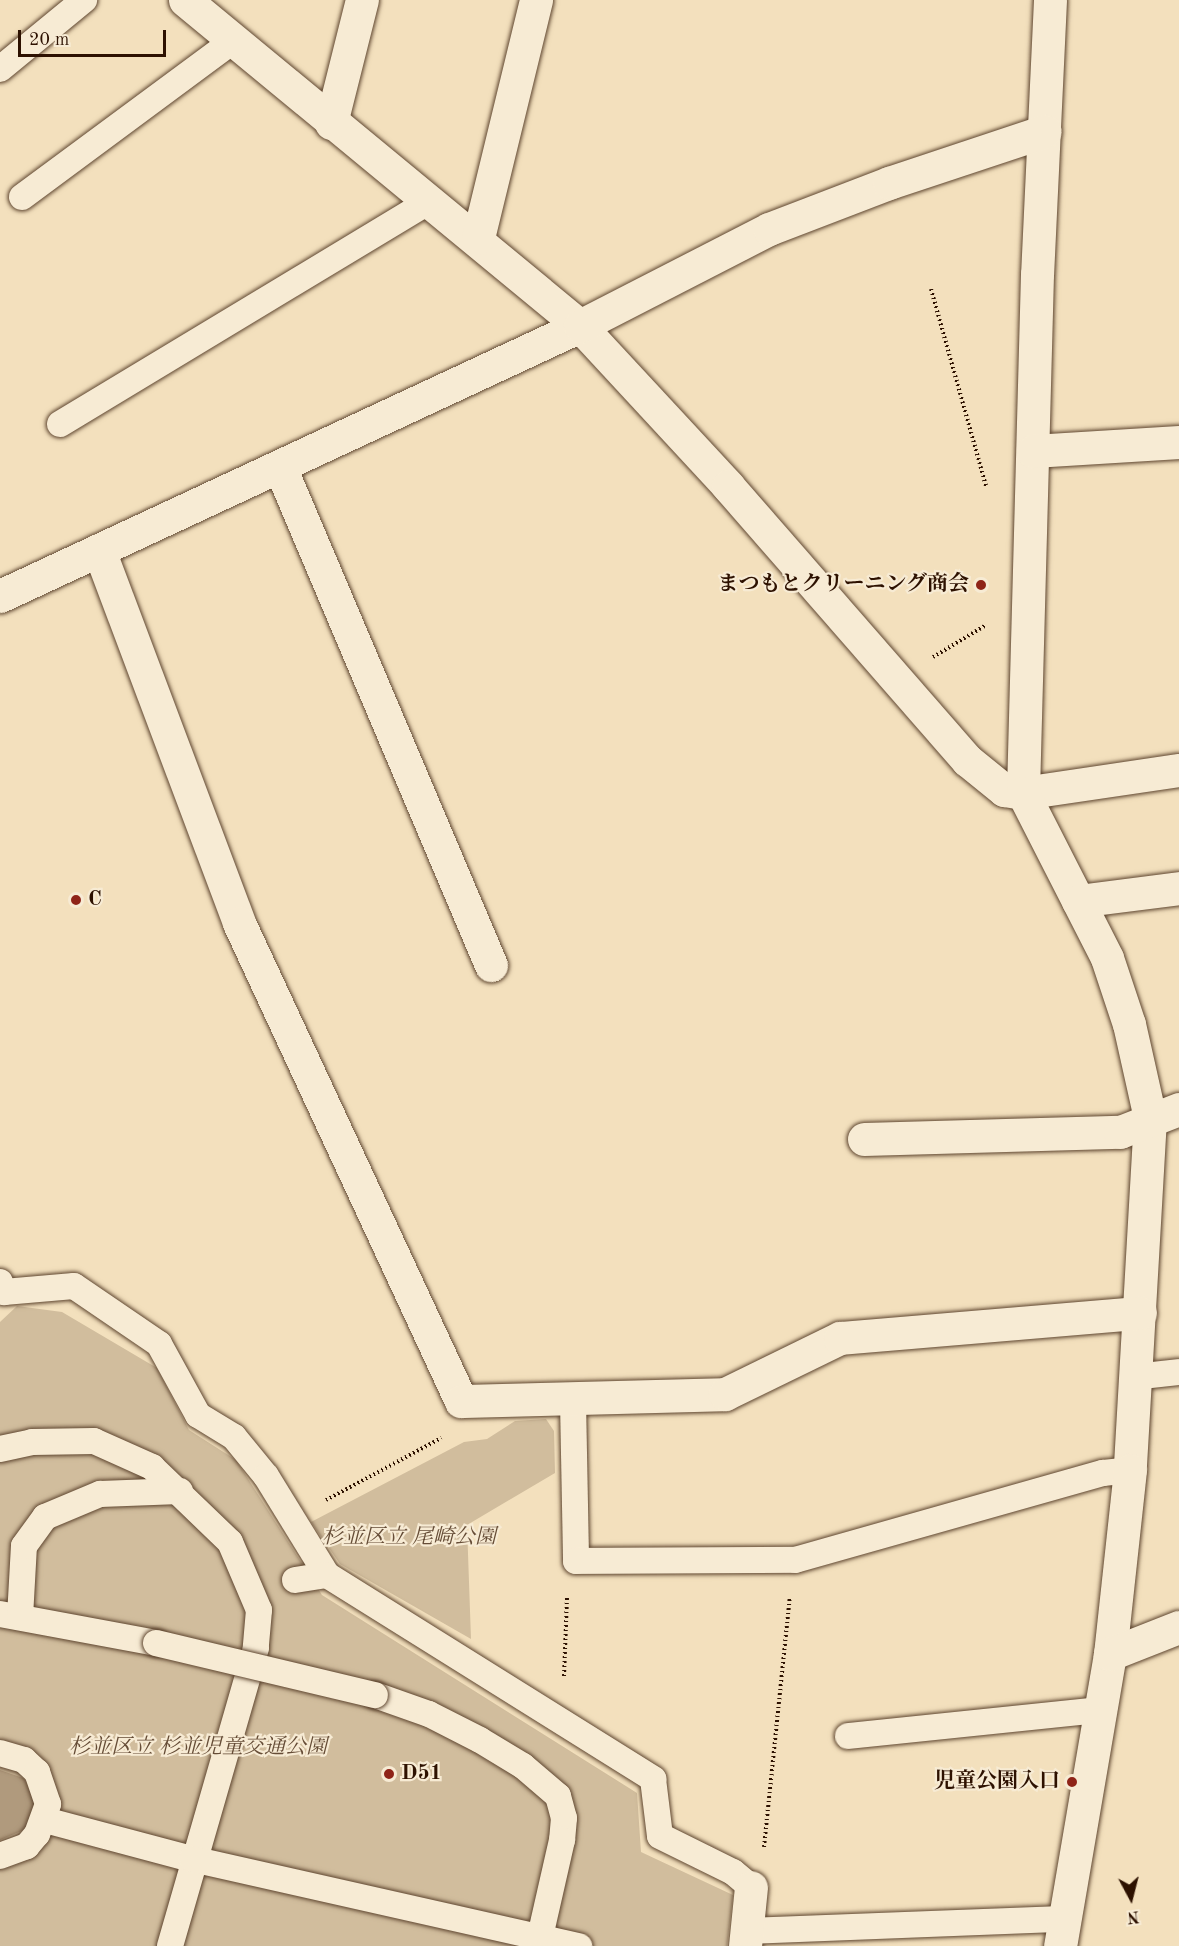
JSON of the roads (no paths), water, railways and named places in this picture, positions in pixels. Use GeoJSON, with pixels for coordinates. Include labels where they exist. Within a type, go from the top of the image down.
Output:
{"type":"FeatureCollection","features":[{"type":"Feature","properties":{"kind":"street"},"geometry":{"type":"LineString","coordinates":[[184,0],[428,202],[477,237],[580,326],[728,486],[967,760],[1004,790],[1023,793],[1179,770]]}},
{"type":"Feature","properties":{"kind":"street"},"geometry":{"type":"LineString","coordinates":[[331,123],[362,0]]}},
{"type":"Feature","properties":{"kind":"street"},"geometry":{"type":"LineString","coordinates":[[477,237],[536,0]]}},
{"type":"Feature","properties":{"kind":"street"},"geometry":{"type":"LineString","coordinates":[[1050,0],[1037,274],[1033,451],[1026,600],[1023,793],[1107,958],[1129,1024],[1164,1113],[1140,1313],[1134,1377],[1130,1470],[1110,1654],[1061,1933]]}},
{"type":"Feature","properties":{"kind":"street"},"geometry":{"type":"LineString","coordinates":[[0,596],[580,326],[769,229],[889,183],[1045,131]]}},
{"type":"Feature","properties":{"kind":"street"},"geometry":{"type":"LineString","coordinates":[[1033,451],[1179,442]]}},
{"type":"Feature","properties":{"kind":"street"},"geometry":{"type":"LineString","coordinates":[[280,467],[491,965]]}},
{"type":"Feature","properties":{"kind":"street"},"geometry":{"type":"LineString","coordinates":[[99,550],[239,922],[461,1401],[573,1401],[725,1394],[840,1338],[1140,1313]]}},
{"type":"Feature","properties":{"kind":"street"},"geometry":{"type":"LineString","coordinates":[[1078,901],[1179,888]]}},
{"type":"Feature","properties":{"kind":"street"},"geometry":{"type":"LineString","coordinates":[[864,1139],[1120,1132],[1164,1113]]}},
{"type":"Feature","properties":{"kind":"street"},"geometry":{"type":"LineString","coordinates":[[1110,1654],[1179,1627]]}},
{"type":"Feature","properties":{"kind":"street"},"geometry":{"type":"LineString","coordinates":[[746,1939],[751,1887]]}},
{"type":"Feature","properties":{"kind":"lane"},"geometry":{"type":"LineString","coordinates":[[0,69],[84,0]]}},
{"type":"Feature","properties":{"kind":"lane"},"geometry":{"type":"LineString","coordinates":[[22,197],[233,41]]}},
{"type":"Feature","properties":{"kind":"lane"},"geometry":{"type":"LineString","coordinates":[[60,424],[428,202]]}},
{"type":"Feature","properties":{"kind":"lane"},"geometry":{"type":"LineString","coordinates":[[0,1282],[4,1292],[74,1286],[159,1344],[198,1414],[234,1437],[294,1520],[327,1575],[653,1779],[660,1836],[733,1872],[751,1887]]}},
{"type":"Feature","properties":{"kind":"lane"},"geometry":{"type":"LineString","coordinates":[[1134,1377],[1179,1372]]}},
{"type":"Feature","properties":{"kind":"lane"},"geometry":{"type":"LineString","coordinates":[[573,1401],[576,1561],[795,1560],[1103,1473],[1130,1470]]}},
{"type":"Feature","properties":{"kind":"lane"},"geometry":{"type":"LineString","coordinates":[[0,1449],[32,1442],[94,1441],[152,1467],[180,1491],[230,1542],[259,1610],[256,1648],[192,1859],[170,1946]]}},
{"type":"Feature","properties":{"kind":"lane"},"geometry":{"type":"LineString","coordinates":[[180,1491],[100,1494],[45,1517],[24,1546],[10,1615],[156,1643],[375,1695],[429,1714],[480,1740],[523,1767],[558,1796],[564,1818],[540,1941]]}},
{"type":"Feature","properties":{"kind":"lane"},"geometry":{"type":"LineString","coordinates":[[295,1580],[327,1575]]}},
{"type":"Feature","properties":{"kind":"lane"},"geometry":{"type":"LineString","coordinates":[[848,1736],[1100,1710]]}},
{"type":"Feature","properties":{"kind":"lane"},"geometry":{"type":"LineString","coordinates":[[0,1753],[24,1760],[37,1772],[48,1804],[45,1820],[27,1846],[0,1856]]}},
{"type":"Feature","properties":{"kind":"lane"},"geometry":{"type":"LineString","coordinates":[[45,1820],[192,1859],[540,1941],[579,1946]]}},
{"type":"Feature","properties":{"kind":"lane"},"geometry":{"type":"LineString","coordinates":[[746,1939],[1061,1933]]}},
{"type":"Feature","properties":{"kind":"place","name":"まつもとクリーニング商会"},"geometry":{"type":"Point","coordinates":[981,585]}},
{"type":"Feature","properties":{"kind":"place","name":"C"},"geometry":{"type":"Point","coordinates":[76,900]}},
{"type":"Feature","properties":{"kind":"place","name":"D51"},"geometry":{"type":"Point","coordinates":[389,1774]}},
{"type":"Feature","properties":{"kind":"place","name":"児童公園入口"},"geometry":{"type":"Point","coordinates":[1072,1782]}},
{"type":"Feature","properties":{"kind":"park label","name":"杉並区立 尾崎公園"},"geometry":{"type":"Point","coordinates":[409,1538]}},
{"type":"Feature","properties":{"kind":"park label","name":"杉並区立 杉並児童交通公園"},"geometry":{"type":"Point","coordinates":[198,1748]}}]}
